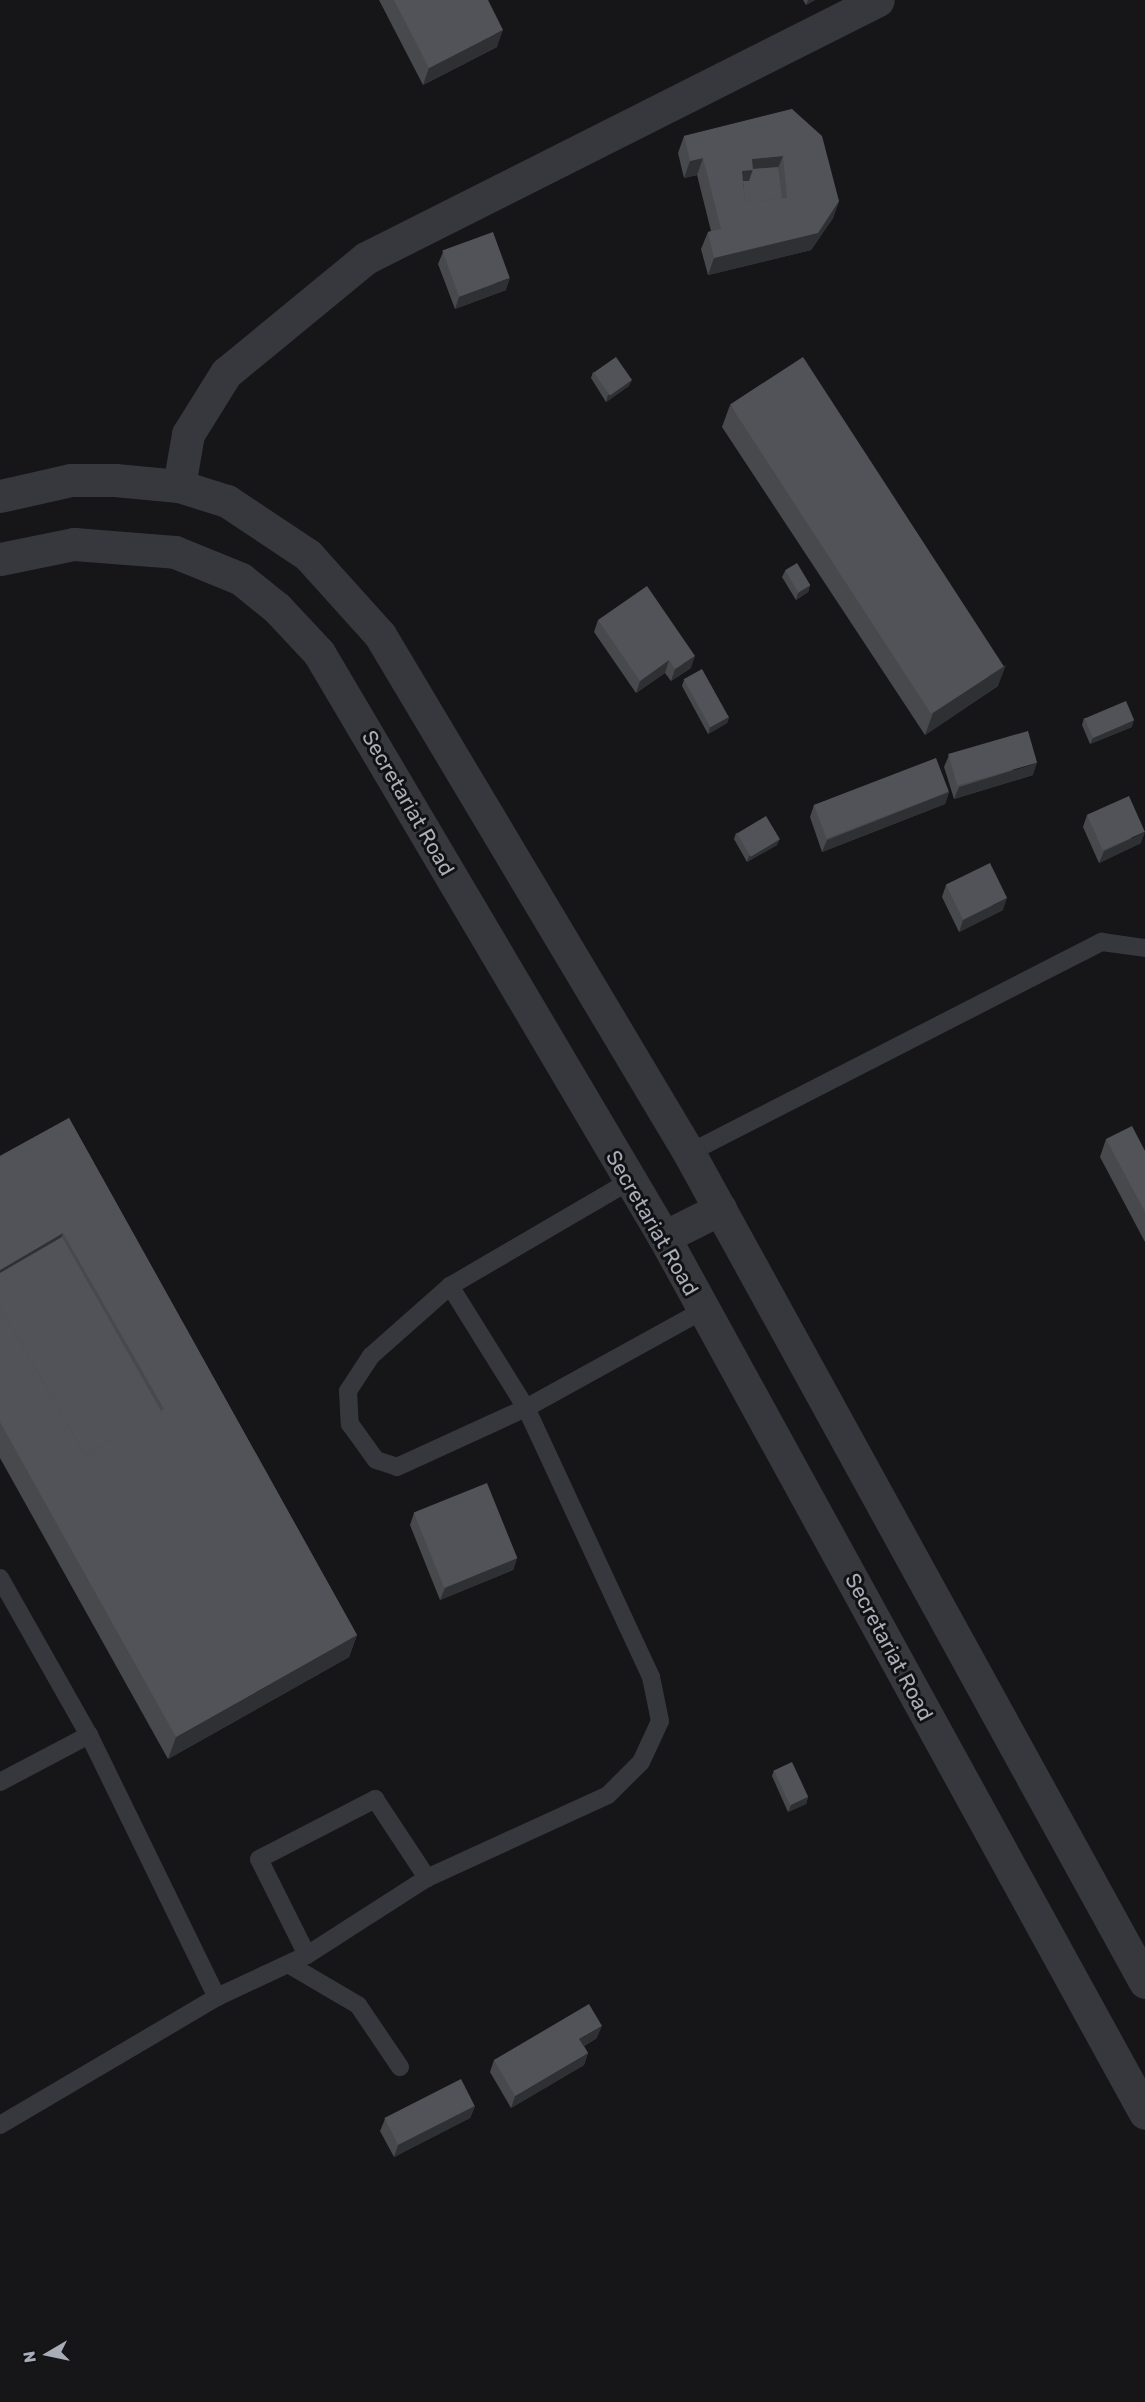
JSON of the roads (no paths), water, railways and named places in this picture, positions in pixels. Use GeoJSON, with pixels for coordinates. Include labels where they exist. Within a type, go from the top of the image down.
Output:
{"type":"FeatureCollection","features":[{"type":"Feature","properties":{"kind":"street"},"geometry":{"type":"LineString","coordinates":[[179,486],[188,434],[226,373],[366,258],[878,0]]}},
{"type":"Feature","properties":{"kind":"street"},"geometry":{"type":"LineString","coordinates":[[0,496],[71,480],[179,486],[227,501],[269,526],[349,594],[380,635],[690,1153],[1145,1982]]}},
{"type":"Feature","properties":{"kind":"street","name":"Secretariat Road"},"geometry":{"type":"LineString","coordinates":[[0,559],[74,544],[175,552],[241,579],[277,608],[319,653],[366,728],[628,1182],[664,1238],[702,1311],[1145,2113]]}},
{"type":"Feature","properties":{"kind":"street"},"geometry":{"type":"LineString","coordinates":[[664,1238],[720,1209]]}},
{"type":"Feature","properties":{"kind":"lane"},"geometry":{"type":"LineString","coordinates":[[690,1153],[1102,942],[1145,948]]}},
{"type":"Feature","properties":{"kind":"lane"},"geometry":{"type":"LineString","coordinates":[[628,1182],[450,1286],[371,1356],[348,1391],[350,1424],[376,1460],[397,1467],[526,1408],[702,1311]]}},
{"type":"Feature","properties":{"kind":"lane"},"geometry":{"type":"LineString","coordinates":[[0,2124],[217,1997],[307,1955],[427,1878],[608,1795],[640,1762],[660,1721],[651,1677],[526,1408],[450,1286]]}},
{"type":"Feature","properties":{"kind":"lane"},"geometry":{"type":"LineString","coordinates":[[0,1578],[89,1736],[217,1997]]}},
{"type":"Feature","properties":{"kind":"lane"},"geometry":{"type":"LineString","coordinates":[[0,1782],[89,1736]]}},
{"type":"Feature","properties":{"kind":"lane"},"geometry":{"type":"LineString","coordinates":[[307,1955],[259,1858],[375,1798],[427,1878]]}},
{"type":"Feature","properties":{"kind":"lane"},"geometry":{"type":"LineString","coordinates":[[288,1964],[358,2005],[400,2067]]}}]}
